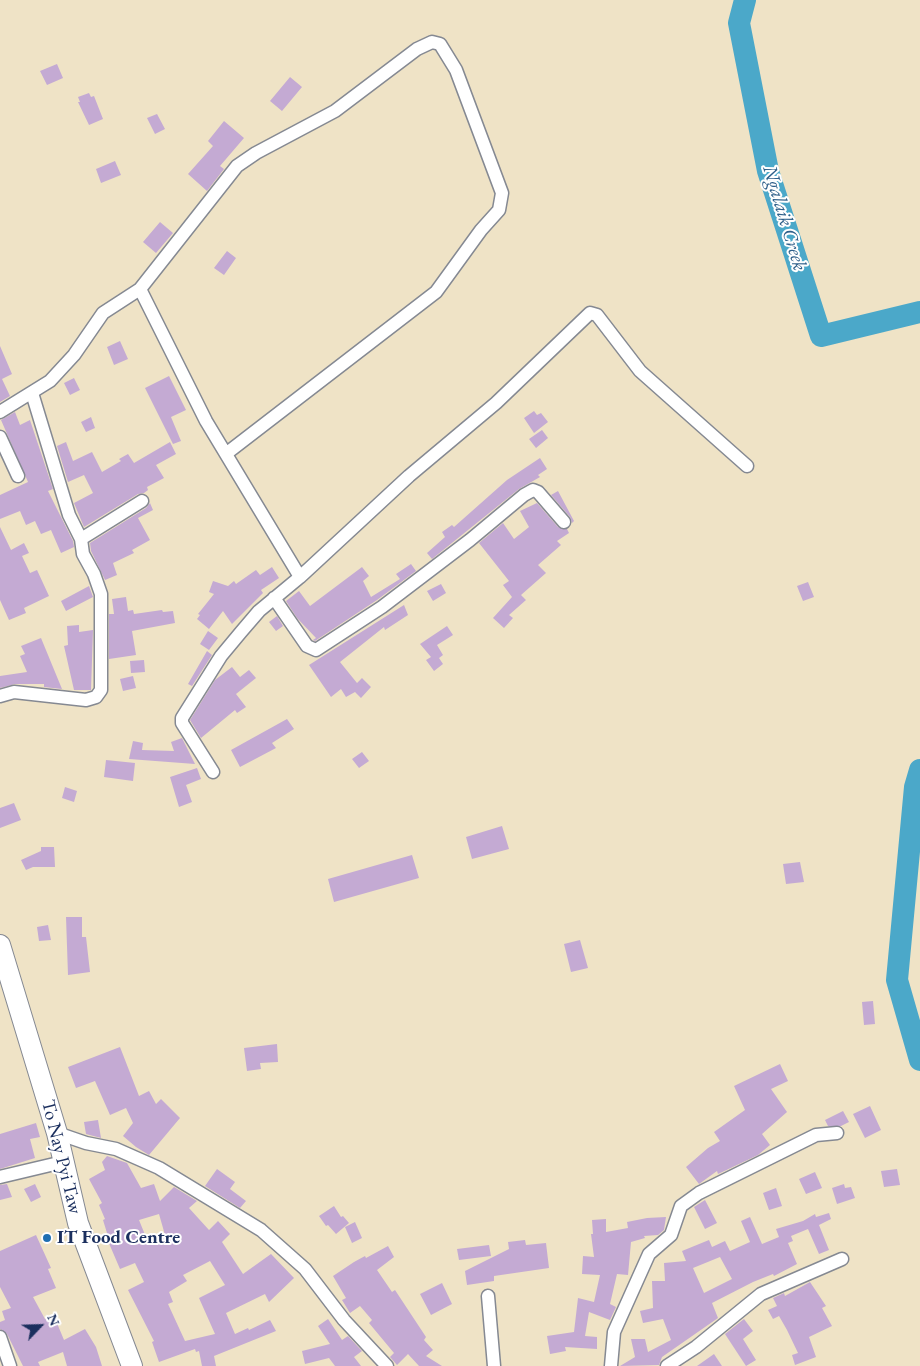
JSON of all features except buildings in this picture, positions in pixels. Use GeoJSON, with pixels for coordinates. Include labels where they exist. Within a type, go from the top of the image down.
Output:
{"type":"FeatureCollection","features":[{"type":"Feature","properties":{"kind":"main road","name":"To Nay Pyi Taw"},"geometry":{"type":"LineString","coordinates":[[0,945],[57,1133],[78,1223],[132,1366]]}},
{"type":"Feature","properties":{"kind":"street"},"geometry":{"type":"LineString","coordinates":[[0,412],[50,381],[74,355],[103,312],[140,289],[237,166],[256,153],[335,111],[417,49],[432,42],[440,44],[456,70],[502,193],[502,204],[499,210],[481,230],[436,292],[227,453]]}},
{"type":"Feature","properties":{"kind":"street"},"geometry":{"type":"LineString","coordinates":[[140,289],[206,421],[300,577]]}},
{"type":"Feature","properties":{"kind":"street"},"geometry":{"type":"LineString","coordinates":[[213,772],[182,723],[182,718],[221,656],[258,612],[300,577],[409,476],[496,402],[590,313],[597,315],[640,371],[747,466]]}},
{"type":"Feature","properties":{"kind":"street"},"geometry":{"type":"LineString","coordinates":[[0,696],[14,692],[86,700],[96,697],[101,690],[101,594],[94,574],[83,554],[80,539],[69,515],[32,393]]}},
{"type":"Feature","properties":{"kind":"street"},"geometry":{"type":"LineString","coordinates":[[0,437],[18,476]]}},
{"type":"Feature","properties":{"kind":"street"},"geometry":{"type":"LineString","coordinates":[[274,598],[308,646],[316,650],[382,608],[524,495],[533,490],[538,492],[564,522]]}},
{"type":"Feature","properties":{"kind":"street"},"geometry":{"type":"LineString","coordinates":[[80,539],[142,501]]}},
{"type":"Feature","properties":{"kind":"street"},"geometry":{"type":"LineString","coordinates":[[57,1133],[86,1144],[116,1149],[158,1168],[261,1230],[305,1269],[344,1320],[387,1366]]}},
{"type":"Feature","properties":{"kind":"street"},"geometry":{"type":"LineString","coordinates":[[611,1366],[614,1332],[649,1254],[671,1235],[681,1206],[699,1193],[816,1135],[836,1133]]}},
{"type":"Feature","properties":{"kind":"street"},"geometry":{"type":"LineString","coordinates":[[0,1177],[63,1162]]}},
{"type":"Feature","properties":{"kind":"street"},"geometry":{"type":"LineString","coordinates":[[667,1366],[696,1347],[761,1294],[842,1259]]}},
{"type":"Feature","properties":{"kind":"street"},"geometry":{"type":"LineString","coordinates":[[488,1296],[494,1366]]}},
{"type":"Feature","properties":{"kind":"street"},"geometry":{"type":"LineString","coordinates":[[0,1337],[10,1366]]}},
{"type":"Feature","properties":{"kind":"waterway","name":"Ngalaik Creek"},"geometry":{"type":"LineString","coordinates":[[745,0],[739,23],[768,171],[821,336],[920,312]]}},
{"type":"Feature","properties":{"kind":"waterway","name":"Ngalaik Creek"},"geometry":{"type":"LineString","coordinates":[[920,770],[915,787],[897,980],[920,1060]]}},
{"type":"Feature","properties":{"kind":"place","name":"IT Food Centre"},"geometry":{"type":"Point","coordinates":[47,1238]}}]}
